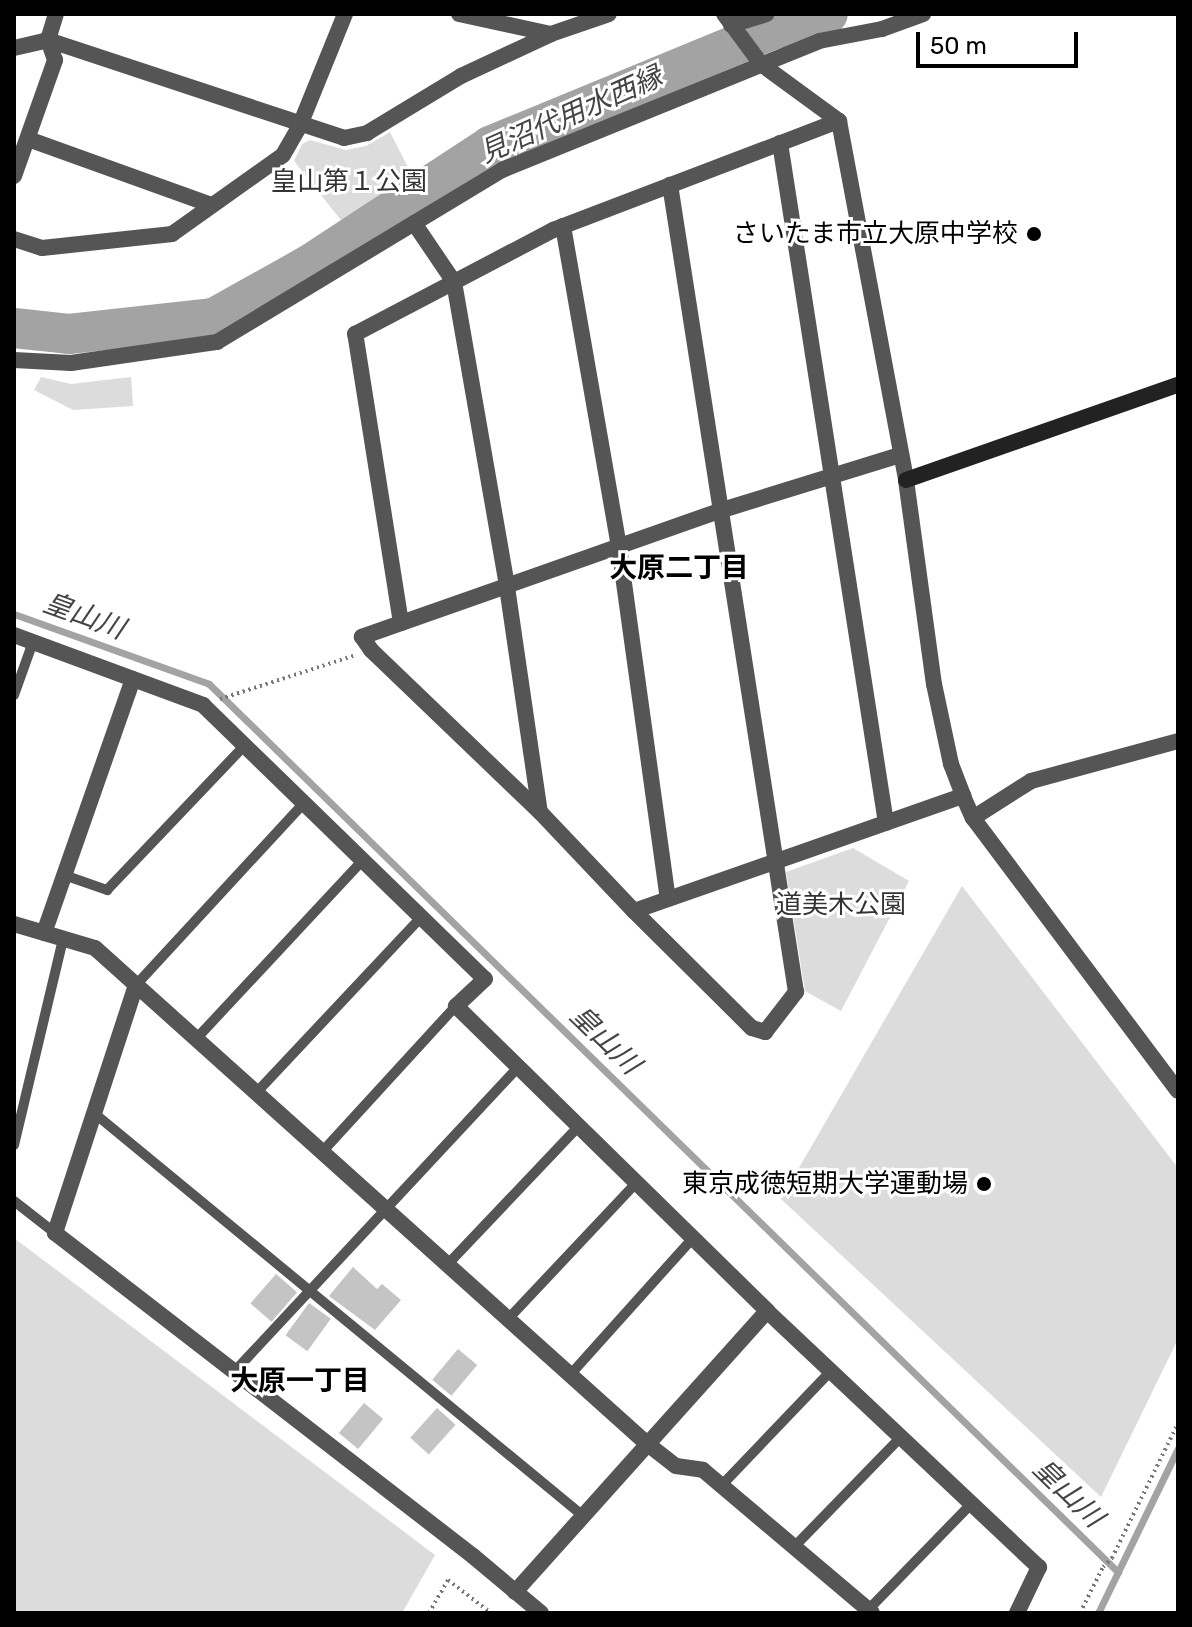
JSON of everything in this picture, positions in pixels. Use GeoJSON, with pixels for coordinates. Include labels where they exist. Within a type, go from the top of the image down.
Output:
{"type":"FeatureCollection","features":[{"type":"Feature","properties":{"kind":"street"},"geometry":{"type":"LineString","coordinates":[[14,176],[55,60],[48,40],[56,14]]}},
{"type":"Feature","properties":{"kind":"street"},"geometry":{"type":"LineString","coordinates":[[14,239],[42,248],[172,234],[283,155],[300,125],[345,14]]}},
{"type":"Feature","properties":{"kind":"street"},"geometry":{"type":"LineString","coordinates":[[459,14],[551,34]]}},
{"type":"Feature","properties":{"kind":"street"},"geometry":{"type":"LineString","coordinates":[[14,48],[48,40],[344,138],[367,133],[461,76],[551,34],[609,14]]}},
{"type":"Feature","properties":{"kind":"street"},"geometry":{"type":"LineString","coordinates":[[766,14],[727,19],[761,64],[839,121],[906,480],[934,684],[951,764],[963,796],[973,818],[1178,1091]]}},
{"type":"Feature","properties":{"kind":"street"},"geometry":{"type":"LineString","coordinates":[[14,360],[71,363],[217,342],[502,170],[819,41],[882,29],[923,14]]}},
{"type":"Feature","properties":{"kind":"street"},"geometry":{"type":"LineString","coordinates":[[401,623],[355,334],[563,226],[839,121]]}},
{"type":"Feature","properties":{"kind":"street"},"geometry":{"type":"LineString","coordinates":[[28,139],[211,205]]}},
{"type":"Feature","properties":{"kind":"street"},"geometry":{"type":"LineString","coordinates":[[780,143],[886,823]]}},
{"type":"Feature","properties":{"kind":"street"},"geometry":{"type":"LineString","coordinates":[[670,185],[722,510],[796,992],[765,1032],[752,1028],[540,812],[371,650],[362,637],[722,510],[900,455]]}},
{"type":"Feature","properties":{"kind":"street"},"geometry":{"type":"LineString","coordinates":[[414,223],[454,282],[507,587],[540,812]]}},
{"type":"Feature","properties":{"kind":"street"},"geometry":{"type":"LineString","coordinates":[[563,226],[619,547],[668,899]]}},
{"type":"Feature","properties":{"kind":"street"},"geometry":{"type":"LineString","coordinates":[[906,480],[1178,385]]}},
{"type":"Feature","properties":{"kind":"street"},"geometry":{"type":"LineString","coordinates":[[14,635],[203,705],[363,860],[485,979],[456,1006],[767,1311],[1039,1567],[1017,1613]]}},
{"type":"Feature","properties":{"kind":"street"},"geometry":{"type":"LineString","coordinates":[[44,933],[133,679]]}},
{"type":"Feature","properties":{"kind":"street"},"geometry":{"type":"LineString","coordinates":[[973,818],[1031,781],[1178,741]]}},
{"type":"Feature","properties":{"kind":"street"},"geometry":{"type":"LineString","coordinates":[[634,911],[963,796]]}},
{"type":"Feature","properties":{"kind":"street"},"geometry":{"type":"LineString","coordinates":[[14,924],[95,948],[645,1442],[676,1466],[703,1470],[870,1612]]}},
{"type":"Feature","properties":{"kind":"street"},"geometry":{"type":"LineString","coordinates":[[136,985],[55,1233],[541,1613]]}},
{"type":"Feature","properties":{"kind":"street"},"geometry":{"type":"LineString","coordinates":[[515,1592],[645,1442],[767,1311]]}},
{"type":"Feature","properties":{"kind":"lane"},"geometry":{"type":"LineString","coordinates":[[14,695],[33,642]]}},
{"type":"Feature","properties":{"kind":"lane"},"geometry":{"type":"LineString","coordinates":[[64,875],[107,890],[245,745]]}},
{"type":"Feature","properties":{"kind":"lane"},"geometry":{"type":"LineString","coordinates":[[136,985],[304,803]]}},
{"type":"Feature","properties":{"kind":"lane"},"geometry":{"type":"LineString","coordinates":[[196,1039],[363,860]]}},
{"type":"Feature","properties":{"kind":"lane"},"geometry":{"type":"LineString","coordinates":[[256,1093],[421,917]]}},
{"type":"Feature","properties":{"kind":"lane"},"geometry":{"type":"LineString","coordinates":[[14,1145],[63,939]]}},
{"type":"Feature","properties":{"kind":"lane"},"geometry":{"type":"LineString","coordinates":[[322,1152],[456,1006]]}},
{"type":"Feature","properties":{"kind":"lane"},"geometry":{"type":"LineString","coordinates":[[233,1373],[518,1067]]}},
{"type":"Feature","properties":{"kind":"lane"},"geometry":{"type":"LineString","coordinates":[[94,1113],[582,1515]]}},
{"type":"Feature","properties":{"kind":"lane"},"geometry":{"type":"LineString","coordinates":[[447,1265],[579,1126]]}},
{"type":"Feature","properties":{"kind":"lane"},"geometry":{"type":"LineString","coordinates":[[508,1319],[636,1183]]}},
{"type":"Feature","properties":{"kind":"lane"},"geometry":{"type":"LineString","coordinates":[[14,1201],[55,1233]]}},
{"type":"Feature","properties":{"kind":"lane"},"geometry":{"type":"LineString","coordinates":[[570,1375],[693,1238]]}},
{"type":"Feature","properties":{"kind":"lane"},"geometry":{"type":"LineString","coordinates":[[721,1486],[831,1371]]}},
{"type":"Feature","properties":{"kind":"lane"},"geometry":{"type":"LineString","coordinates":[[794,1547],[901,1437]]}},
{"type":"Feature","properties":{"kind":"lane"},"geometry":{"type":"LineString","coordinates":[[870,1612],[971,1504]]}},
{"type":"Feature","properties":{"kind":"path"},"geometry":{"type":"LineString","coordinates":[[234,694],[371,650]]}},
{"type":"Feature","properties":{"kind":"path"},"geometry":{"type":"LineString","coordinates":[[1080,1613],[1103,1567],[1112,1558],[1178,1423]]}},
{"type":"Feature","properties":{"kind":"path"},"geometry":{"type":"LineString","coordinates":[[429,1613],[448,1580],[491,1613]]}},
{"type":"Feature","properties":{"kind":"green space","name":"皇山第１公園"},"geometry":{"type":"Polygon","coordinates":[[[390,132],[412,175],[344,224],[294,161],[302,144],[310,140],[346,150],[366,146],[390,132]]]}},
{"type":"Feature","properties":{"kind":"green space"},"geometry":{"type":"Polygon","coordinates":[[[41,377],[71,384],[131,377],[133,406],[73,410],[34,390],[41,377]]]}},
{"type":"Feature","properties":{"kind":"green space","name":"道美木公園"},"geometry":{"type":"Polygon","coordinates":[[[853,848],[909,881],[841,1011],[805,991],[786,872],[853,848]]]}},
{"type":"Feature","properties":{"kind":"green space","name":"東京成徳短期大学運動場"},"geometry":{"type":"Polygon","coordinates":[[[962,886],[1178,1168],[1178,1339],[1101,1497],[781,1199],[962,886]]]}},
{"type":"Feature","properties":{"kind":"green space"},"geometry":{"type":"Polygon","coordinates":[[[14,1238],[435,1555],[402,1613],[14,1613],[14,1238]]]}},
{"type":"Feature","properties":{"kind":"building"},"geometry":{"type":"Polygon","coordinates":[[[353,1267],[377,1289],[382,1284],[401,1300],[375,1330],[329,1296],[353,1267]]]}},
{"type":"Feature","properties":{"kind":"building"},"geometry":{"type":"Polygon","coordinates":[[[276,1274],[297,1292],[272,1322],[250,1303],[276,1274]]]}},
{"type":"Feature","properties":{"kind":"building"},"geometry":{"type":"Polygon","coordinates":[[[309,1303],[331,1319],[307,1351],[285,1335],[309,1303]]]}},
{"type":"Feature","properties":{"kind":"building"},"geometry":{"type":"Polygon","coordinates":[[[458,1349],[477,1365],[451,1396],[432,1380],[458,1349]]]}},
{"type":"Feature","properties":{"kind":"building"},"geometry":{"type":"Polygon","coordinates":[[[364,1403],[383,1419],[358,1449],[339,1433],[364,1403]]]}},
{"type":"Feature","properties":{"kind":"building"},"geometry":{"type":"Polygon","coordinates":[[[437,1408],[456,1425],[429,1454],[410,1438],[437,1408]]]}},
{"type":"Feature","properties":{"kind":"waterway","name":"見沼代用水西縁"},"geometry":{"type":"LineString","coordinates":[[14,328],[69,334],[214,318],[309,265],[490,146],[772,30],[828,14]]}},
{"type":"Feature","properties":{"kind":"waterway","name":"皇山川"},"geometry":{"type":"LineString","coordinates":[[14,614],[209,684],[1118,1572]]}},
{"type":"Feature","properties":{"kind":"waterway"},"geometry":{"type":"LineString","coordinates":[[1098,1613],[1178,1448]]}},
{"type":"Feature","properties":{"kind":"place","name":"さいたま市立大原中学校"},"geometry":{"type":"Point","coordinates":[1034,234]}},
{"type":"Feature","properties":{"kind":"place","name":"東京成徳短期大学運動場"},"geometry":{"type":"Point","coordinates":[984,1184]}},
{"type":"Feature","properties":{"kind":"district","name":"大原二丁目"},"geometry":{"type":"Point","coordinates":[679,568]}},
{"type":"Feature","properties":{"kind":"district","name":"大原一丁目"},"geometry":{"type":"Point","coordinates":[300,1381]}}]}
